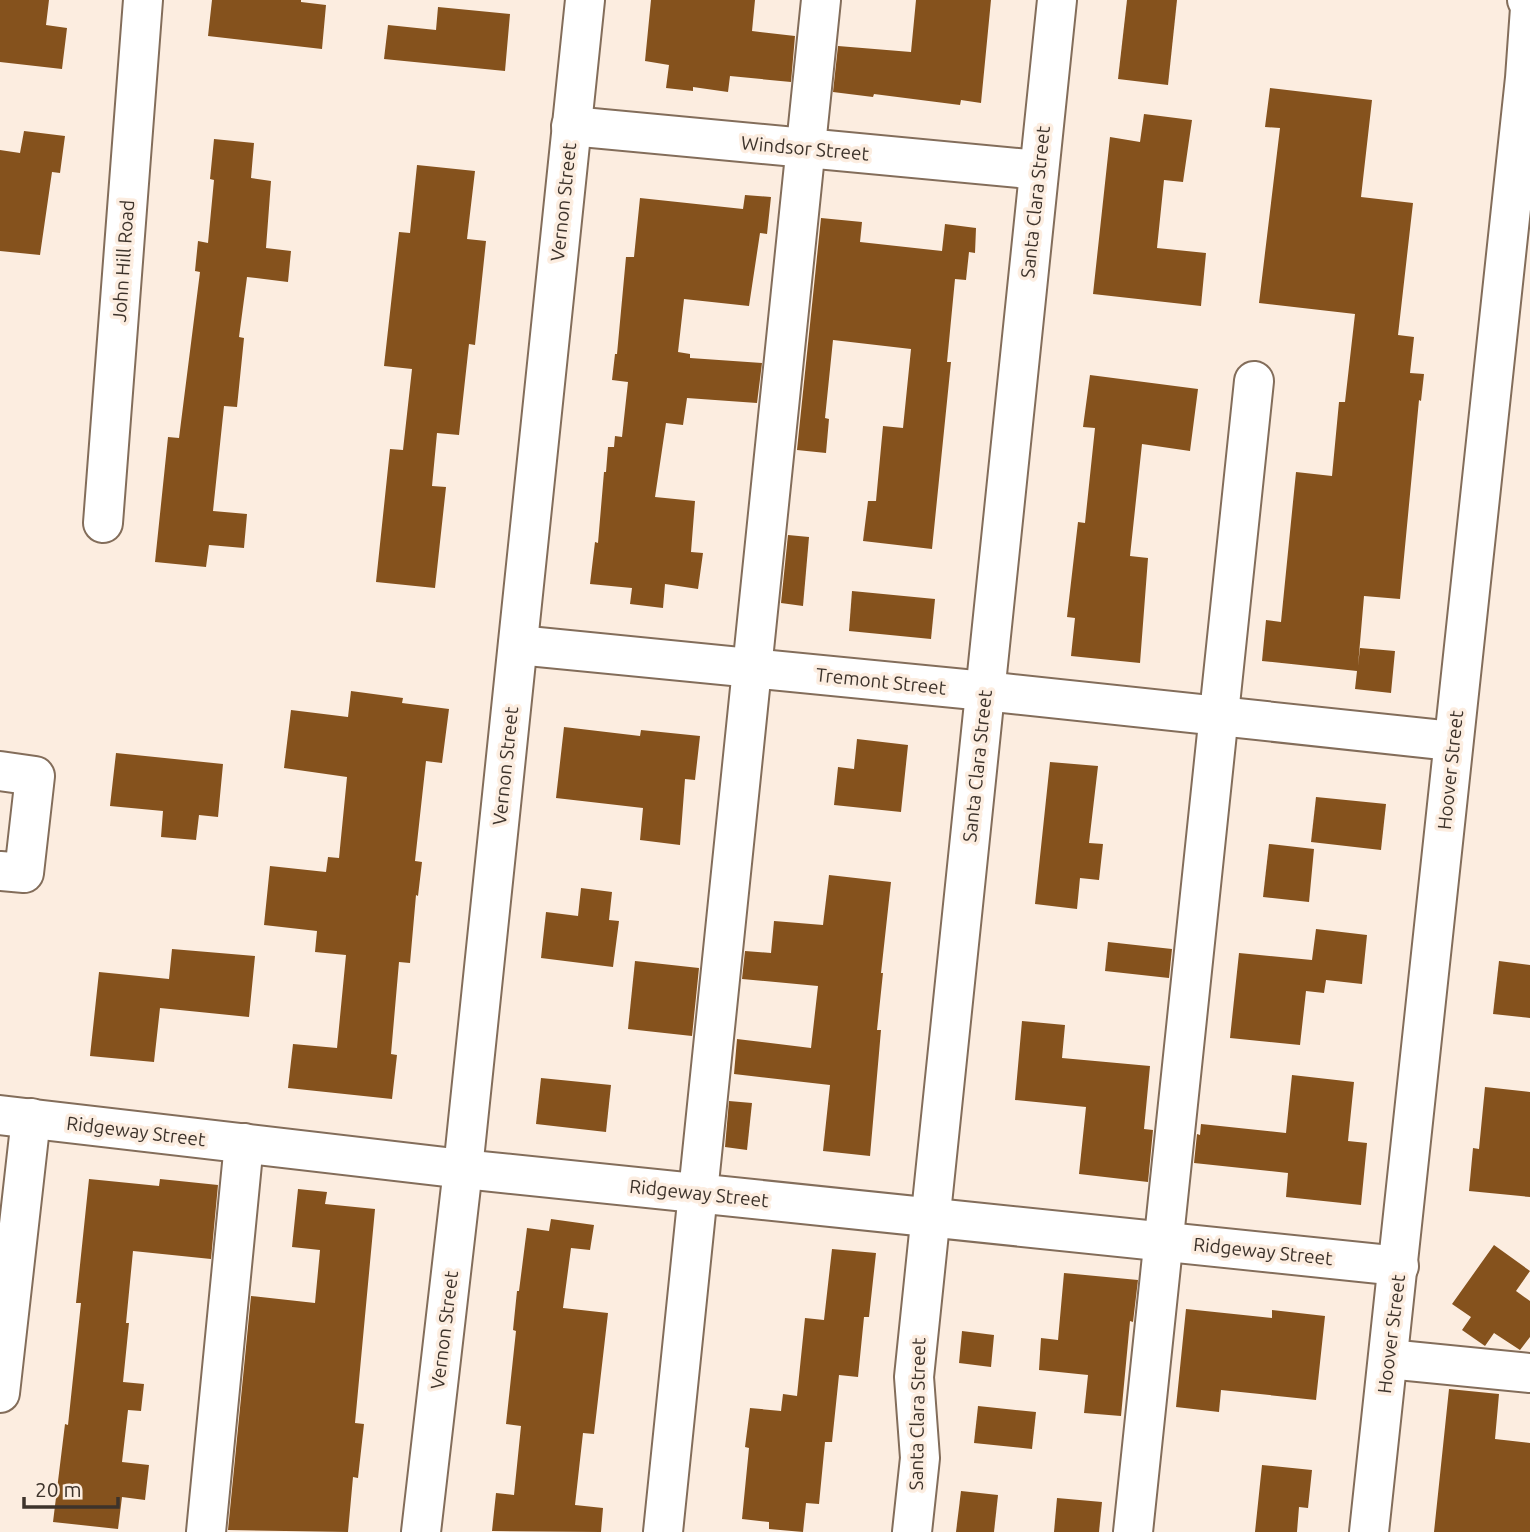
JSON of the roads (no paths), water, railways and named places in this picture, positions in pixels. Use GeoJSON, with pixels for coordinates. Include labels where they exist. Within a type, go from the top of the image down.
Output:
{"type":"FeatureCollection","features":[{"type":"Feature","properties":{"kind":"street","name":"John Hill Road"},"geometry":{"type":"LineString","coordinates":[[103,523],[143,0]]}},
{"type":"Feature","properties":{"kind":"street","name":"Vernon Street"},"geometry":{"type":"LineString","coordinates":[[421,1532],[463,1168],[585,0]]}},
{"type":"Feature","properties":{"kind":"street"},"geometry":{"type":"LineString","coordinates":[[663,1532],[821,0]]}},
{"type":"Feature","properties":{"kind":"street","name":"Santa Clara Street"},"geometry":{"type":"LineString","coordinates":[[912,1532],[920,1458],[914,1377],[1057,0]]}},
{"type":"Feature","properties":{"kind":"street"},"geometry":{"type":"LineString","coordinates":[[1527,0],[1530,6]]}},
{"type":"Feature","properties":{"kind":"street","name":"Hoover Street"},"geometry":{"type":"LineString","coordinates":[[1369,1532],[1525,78],[1530,6]]}},
{"type":"Feature","properties":{"kind":"street","name":"Windsor Street"},"geometry":{"type":"LineString","coordinates":[[571,126],[1039,170]]}},
{"type":"Feature","properties":{"kind":"street"},"geometry":{"type":"LineString","coordinates":[[1133,1532],[1254,381]]}},
{"type":"Feature","properties":{"kind":"street","name":"Tremont Street"},"geometry":{"type":"LineString","coordinates":[[517,645],[1452,741]]}},
{"type":"Feature","properties":{"kind":"street"},"geometry":{"type":"LineString","coordinates":[[0,771],[35,776],[24,873],[0,871]]}},
{"type":"Feature","properties":{"kind":"street"},"geometry":{"type":"LineString","coordinates":[[0,1393],[15,1116]]}},
{"type":"Feature","properties":{"kind":"street","name":"Ridgeway Street"},"geometry":{"type":"LineString","coordinates":[[15,1116],[463,1168],[1399,1266]]}},
{"type":"Feature","properties":{"kind":"street"},"geometry":{"type":"LineString","coordinates":[[206,1532],[244,1143]]}},
{"type":"Feature","properties":{"kind":"street"},"geometry":{"type":"LineString","coordinates":[[1388,1359],[1530,1373]]}}]}
